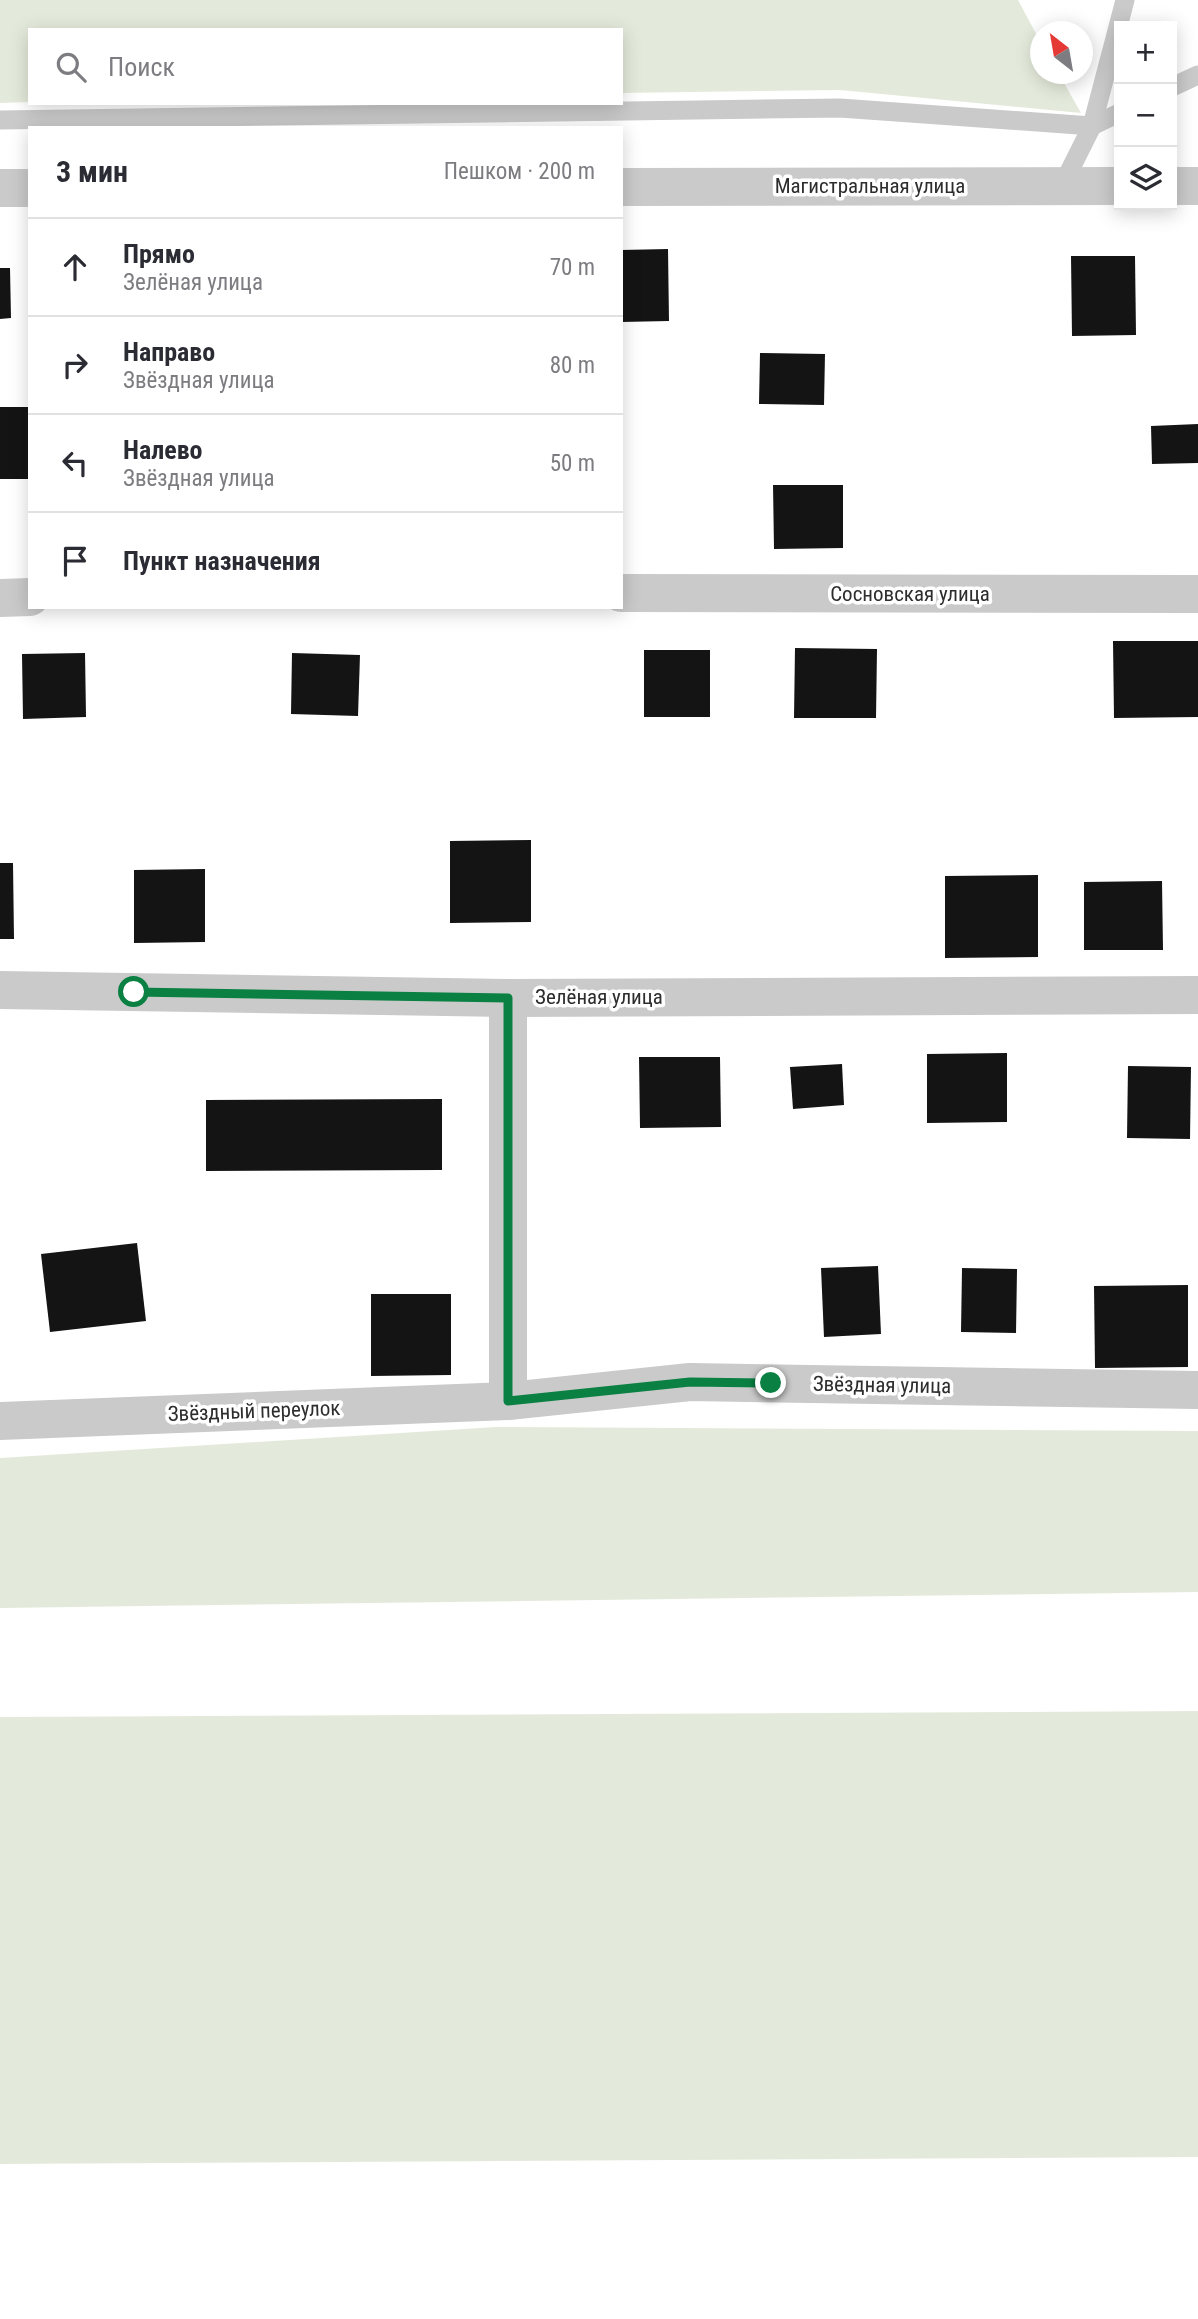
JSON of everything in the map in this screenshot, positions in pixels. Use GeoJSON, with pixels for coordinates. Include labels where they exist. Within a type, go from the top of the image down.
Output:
{"type":"FeatureCollection","features":[{"type":"Feature","properties":{"kind":"street","name":"Магистральная улица"},"geometry":{"type":"LineString","coordinates":[[623,187],[1114,186]]}},
{"type":"Feature","properties":{"kind":"street"},"geometry":{"type":"LineString","coordinates":[[1177,186],[1198,186]]}},
{"type":"Feature","properties":{"kind":"street"},"geometry":{"type":"LineString","coordinates":[[0,188],[28,188]]}},
{"type":"Feature","properties":{"kind":"street","name":"Сосновская улица"},"geometry":{"type":"LineString","coordinates":[[623,593],[1198,594]]}},
{"type":"Feature","properties":{"kind":"street"},"geometry":{"type":"LineString","coordinates":[[0,598],[28,597]]}},
{"type":"Feature","properties":{"kind":"street","name":"Зелёная улица"},"geometry":{"type":"LineString","coordinates":[[0,990],[508,998],[1198,996]]}},
{"type":"Feature","properties":{"kind":"street"},"geometry":{"type":"LineString","coordinates":[[508,998],[508,1401]]}},
{"type":"Feature","properties":{"kind":"street","name":"Звёздная улица"},"geometry":{"type":"LineString","coordinates":[[508,1401],[690,1382],[1198,1390]]}},
{"type":"Feature","properties":{"kind":"street","name":"Звёздный переулок"},"geometry":{"type":"LineString","coordinates":[[0,1421],[508,1401]]}},
{"type":"Feature","properties":{"kind":"lane"},"geometry":{"type":"LineString","coordinates":[[1062,186],[1093,126],[1125,0]]}},
{"type":"Feature","properties":{"kind":"lane"},"geometry":{"type":"LineString","coordinates":[[1177,85],[1198,75]]}},
{"type":"Feature","properties":{"kind":"lane"},"geometry":{"type":"LineString","coordinates":[[0,120],[840,108],[1093,126],[1114,116]]}},
{"type":"Feature","properties":{"kind":"green space"},"geometry":{"type":"Polygon","coordinates":[[[0,0],[1018,0],[1030,22],[1030,84],[1065,84],[1081,113],[840,90],[623,93],[623,28],[28,28],[28,102],[0,103],[0,0]]]}},
{"type":"Feature","properties":{"kind":"green space"},"geometry":{"type":"Polygon","coordinates":[[[496,1427],[1198,1431],[1198,1592],[0,1608],[0,1458],[496,1427]]]}},
{"type":"Feature","properties":{"kind":"green space"},"geometry":{"type":"Polygon","coordinates":[[[1198,1711],[1198,2157],[0,2164],[0,1717],[1198,1711]]]}},
{"type":"Feature","properties":{"kind":"building"},"geometry":{"type":"Polygon","coordinates":[[[668,249],[669,321],[623,322],[623,250],[668,249]]]}},
{"type":"Feature","properties":{"kind":"building"},"geometry":{"type":"Polygon","coordinates":[[[1071,256],[1135,256],[1136,335],[1072,336],[1071,256]]]}},
{"type":"Feature","properties":{"kind":"building"},"geometry":{"type":"Polygon","coordinates":[[[0,268],[10,268],[11,318],[0,319],[0,268]]]}},
{"type":"Feature","properties":{"kind":"building"},"geometry":{"type":"Polygon","coordinates":[[[760,353],[825,354],[824,405],[759,404],[760,353]]]}},
{"type":"Feature","properties":{"kind":"building"},"geometry":{"type":"Polygon","coordinates":[[[0,407],[28,407],[28,479],[0,479],[0,407]]]}},
{"type":"Feature","properties":{"kind":"building"},"geometry":{"type":"Polygon","coordinates":[[[1198,424],[1198,463],[1152,464],[1151,426],[1198,424]]]}},
{"type":"Feature","properties":{"kind":"building"},"geometry":{"type":"Polygon","coordinates":[[[773,485],[843,485],[843,548],[774,549],[773,485]]]}},
{"type":"Feature","properties":{"kind":"building"},"geometry":{"type":"Polygon","coordinates":[[[1113,641],[1198,641],[1198,717],[1114,718],[1113,641]]]}},
{"type":"Feature","properties":{"kind":"building"},"geometry":{"type":"Polygon","coordinates":[[[795,648],[877,649],[876,718],[794,718],[795,648]]]}},
{"type":"Feature","properties":{"kind":"building"},"geometry":{"type":"Polygon","coordinates":[[[644,650],[710,650],[710,717],[644,717],[644,650]]]}},
{"type":"Feature","properties":{"kind":"building"},"geometry":{"type":"Polygon","coordinates":[[[85,653],[86,717],[23,719],[22,654],[85,653]]]}},
{"type":"Feature","properties":{"kind":"building"},"geometry":{"type":"Polygon","coordinates":[[[292,653],[360,655],[358,716],[291,714],[292,653]]]}},
{"type":"Feature","properties":{"kind":"building"},"geometry":{"type":"Polygon","coordinates":[[[531,840],[531,922],[450,923],[450,841],[531,840]]]}},
{"type":"Feature","properties":{"kind":"building"},"geometry":{"type":"Polygon","coordinates":[[[0,863],[13,863],[14,939],[0,939],[0,863]]]}},
{"type":"Feature","properties":{"kind":"building"},"geometry":{"type":"Polygon","coordinates":[[[205,869],[205,942],[134,943],[134,870],[205,869]]]}},
{"type":"Feature","properties":{"kind":"building"},"geometry":{"type":"Polygon","coordinates":[[[1038,875],[1038,957],[945,958],[945,876],[1038,875]]]}},
{"type":"Feature","properties":{"kind":"building"},"geometry":{"type":"Polygon","coordinates":[[[1162,881],[1163,950],[1084,950],[1084,882],[1162,881]]]}},
{"type":"Feature","properties":{"kind":"building"},"geometry":{"type":"Polygon","coordinates":[[[1007,1053],[1007,1122],[927,1123],[927,1054],[1007,1053]]]}},
{"type":"Feature","properties":{"kind":"building"},"geometry":{"type":"Polygon","coordinates":[[[639,1057],[720,1057],[721,1127],[640,1128],[639,1057]]]}},
{"type":"Feature","properties":{"kind":"building"},"geometry":{"type":"Polygon","coordinates":[[[842,1064],[844,1105],[793,1109],[790,1067],[842,1064]]]}},
{"type":"Feature","properties":{"kind":"building"},"geometry":{"type":"Polygon","coordinates":[[[1128,1066],[1191,1067],[1190,1139],[1127,1138],[1128,1066]]]}},
{"type":"Feature","properties":{"kind":"building"},"geometry":{"type":"Polygon","coordinates":[[[442,1099],[442,1170],[206,1171],[206,1100],[442,1099]]]}},
{"type":"Feature","properties":{"kind":"building"},"geometry":{"type":"Polygon","coordinates":[[[137,1243],[146,1321],[50,1332],[41,1254],[137,1243]]]}},
{"type":"Feature","properties":{"kind":"building"},"geometry":{"type":"Polygon","coordinates":[[[878,1266],[881,1334],[824,1337],[821,1268],[878,1266]]]}},
{"type":"Feature","properties":{"kind":"building"},"geometry":{"type":"Polygon","coordinates":[[[962,1268],[1017,1269],[1016,1333],[961,1332],[962,1268]]]}},
{"type":"Feature","properties":{"kind":"building"},"geometry":{"type":"Polygon","coordinates":[[[1188,1285],[1188,1367],[1095,1368],[1094,1286],[1188,1285]]]}},
{"type":"Feature","properties":{"kind":"building"},"geometry":{"type":"Polygon","coordinates":[[[371,1294],[451,1294],[451,1375],[371,1376],[371,1294]]]}},
{"type":"Feature","properties":{"kind":"route"},"geometry":{"type":"LineString","coordinates":[[134,992],[508,998],[508,1401],[690,1382],[771,1383]]}}]}
